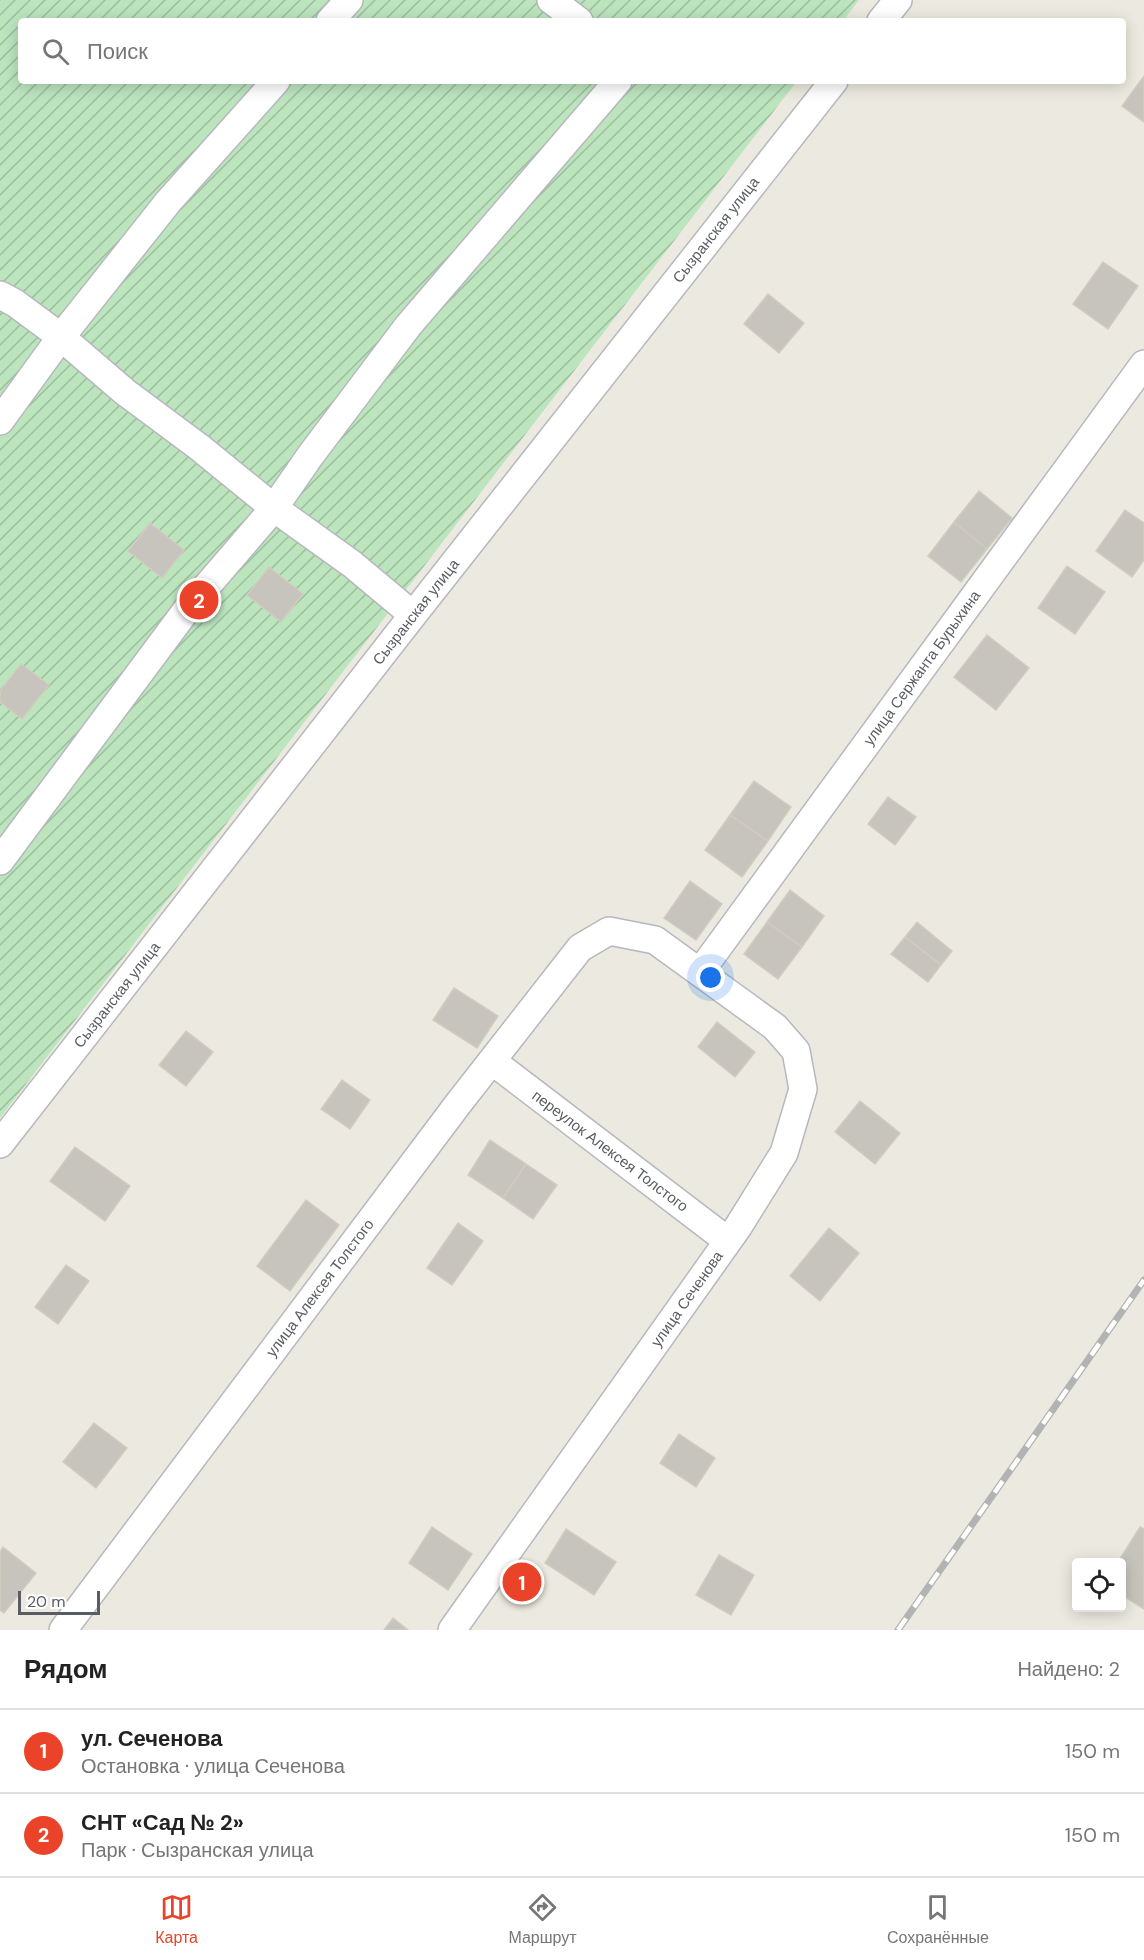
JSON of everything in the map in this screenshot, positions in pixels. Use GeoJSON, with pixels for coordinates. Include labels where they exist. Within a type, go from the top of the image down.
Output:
{"type":"FeatureCollection","features":[{"type":"Feature","properties":{"kind":"street"},"geometry":{"type":"LineString","coordinates":[[333,18],[349,0]]}},
{"type":"Feature","properties":{"kind":"street"},"geometry":{"type":"LineString","coordinates":[[550,0],[575,18]]}},
{"type":"Feature","properties":{"kind":"street"},"geometry":{"type":"LineString","coordinates":[[883,18],[898,0]]}},
{"type":"Feature","properties":{"kind":"street"},"geometry":{"type":"LineString","coordinates":[[0,421],[61,337],[168,202],[273,84]]}},
{"type":"Feature","properties":{"kind":"street"},"geometry":{"type":"LineString","coordinates":[[0,861],[188,608],[274,508],[310,456],[408,326],[615,84]]}},
{"type":"Feature","properties":{"kind":"street","name":"Сызранская улица"},"geometry":{"type":"LineString","coordinates":[[0,1144],[832,84]]}},
{"type":"Feature","properties":{"kind":"street"},"geometry":{"type":"LineString","coordinates":[[0,295],[15,303],[61,337],[125,392],[200,447],[274,508],[352,564],[413,615]]}},
{"type":"Feature","properties":{"kind":"street","name":"улица Сержанта Бурыхина"},"geometry":{"type":"LineString","coordinates":[[700,972],[1144,364]]}},
{"type":"Feature","properties":{"kind":"street","name":"улица Алексея Толстого"},"geometry":{"type":"LineString","coordinates":[[63,1630],[492,1061],[580,948],[609,931],[654,939],[700,972]]}},
{"type":"Feature","properties":{"kind":"street","name":"улица Сеченова"},"geometry":{"type":"LineString","coordinates":[[452,1630],[728,1241],[784,1153],[803,1089],[796,1051],[775,1027],[700,972]]}},
{"type":"Feature","properties":{"kind":"street","name":"переулок Алексея Толстого"},"geometry":{"type":"LineString","coordinates":[[492,1061],[728,1241]]}},
{"type":"Feature","properties":{"kind":"green space"},"geometry":{"type":"Polygon","coordinates":[[[0,0],[859,0],[845,18],[18,18],[18,84],[795,84],[0,1118],[0,0]]]}},
{"type":"Feature","properties":{"kind":"building"},"geometry":{"type":"Polygon","coordinates":[[[1144,76],[1144,122],[1122,106],[1144,76]]]}},
{"type":"Feature","properties":{"kind":"building"},"geometry":{"type":"Polygon","coordinates":[[[1103,262],[1138,286],[1108,329],[1073,304],[1103,262]]]}},
{"type":"Feature","properties":{"kind":"building"},"geometry":{"type":"Polygon","coordinates":[[[768,294],[804,323],[779,353],[744,324],[768,294]]]}},
{"type":"Feature","properties":{"kind":"building"},"geometry":{"type":"Polygon","coordinates":[[[979,491],[1012,518],[987,549],[954,522],[979,491]]]}},
{"type":"Feature","properties":{"kind":"building"},"geometry":{"type":"Polygon","coordinates":[[[1125,510],[1144,523],[1144,560],[1132,577],[1096,551],[1125,510]]]}},
{"type":"Feature","properties":{"kind":"building"},"geometry":{"type":"Polygon","coordinates":[[[954,522],[987,549],[961,582],[928,556],[954,522]]]}},
{"type":"Feature","properties":{"kind":"building"},"geometry":{"type":"Polygon","coordinates":[[[150,523],[184,550],[162,578],[128,551],[150,523]]]}},
{"type":"Feature","properties":{"kind":"building"},"geometry":{"type":"Polygon","coordinates":[[[1067,566],[1105,592],[1075,634],[1038,608],[1067,566]]]}},
{"type":"Feature","properties":{"kind":"building"},"geometry":{"type":"Polygon","coordinates":[[[269,567],[303,594],[281,622],[247,595],[269,567]]]}},
{"type":"Feature","properties":{"kind":"building"},"geometry":{"type":"Polygon","coordinates":[[[987,635],[1029,668],[996,710],[954,677],[987,635]]]}},
{"type":"Feature","properties":{"kind":"building"},"geometry":{"type":"Polygon","coordinates":[[[21,664],[49,685],[22,719],[0,702],[0,691],[21,664]]]}},
{"type":"Feature","properties":{"kind":"building"},"geometry":{"type":"Polygon","coordinates":[[[754,781],[791,807],[768,841],[730,815],[754,781]]]}},
{"type":"Feature","properties":{"kind":"building"},"geometry":{"type":"Polygon","coordinates":[[[888,797],[916,817],[895,845],[868,824],[888,797]]]}},
{"type":"Feature","properties":{"kind":"building"},"geometry":{"type":"Polygon","coordinates":[[[730,815],[768,841],[742,877],[705,850],[730,815]]]}},
{"type":"Feature","properties":{"kind":"building"},"geometry":{"type":"Polygon","coordinates":[[[690,881],[722,904],[696,940],[664,918],[690,881]]]}},
{"type":"Feature","properties":{"kind":"building"},"geometry":{"type":"Polygon","coordinates":[[[790,890],[824,916],[802,947],[767,922],[790,890]]]}},
{"type":"Feature","properties":{"kind":"building"},"geometry":{"type":"Polygon","coordinates":[[[767,922],[802,947],[778,979],[744,954],[767,922]]]}},
{"type":"Feature","properties":{"kind":"building"},"geometry":{"type":"Polygon","coordinates":[[[917,922],[952,951],[941,965],[905,937],[917,922]]]}},
{"type":"Feature","properties":{"kind":"building"},"geometry":{"type":"Polygon","coordinates":[[[905,937],[941,965],[928,982],[891,954],[905,937]]]}},
{"type":"Feature","properties":{"kind":"building"},"geometry":{"type":"Polygon","coordinates":[[[454,988],[498,1016],[477,1048],[433,1020],[454,988]]]}},
{"type":"Feature","properties":{"kind":"building"},"geometry":{"type":"Polygon","coordinates":[[[717,1022],[755,1052],[735,1077],[698,1047],[717,1022]]]}},
{"type":"Feature","properties":{"kind":"building"},"geometry":{"type":"Polygon","coordinates":[[[186,1031],[213,1052],[186,1086],[159,1065],[186,1031]]]}},
{"type":"Feature","properties":{"kind":"building"},"geometry":{"type":"Polygon","coordinates":[[[342,1080],[370,1100],[350,1129],[321,1109],[342,1080]]]}},
{"type":"Feature","properties":{"kind":"building"},"geometry":{"type":"Polygon","coordinates":[[[860,1101],[900,1133],[875,1164],[835,1132],[860,1101]]]}},
{"type":"Feature","properties":{"kind":"building"},"geometry":{"type":"Polygon","coordinates":[[[490,1140],[526,1164],[503,1198],[468,1175],[490,1140]]]}},
{"type":"Feature","properties":{"kind":"building"},"geometry":{"type":"Polygon","coordinates":[[[75,1147],[130,1186],[105,1221],[50,1181],[75,1147]]]}},
{"type":"Feature","properties":{"kind":"building"},"geometry":{"type":"Polygon","coordinates":[[[526,1164],[557,1185],[533,1219],[503,1198],[526,1164]]]}},
{"type":"Feature","properties":{"kind":"building"},"geometry":{"type":"Polygon","coordinates":[[[306,1200],[339,1225],[290,1291],[257,1266],[306,1200]]]}},
{"type":"Feature","properties":{"kind":"building"},"geometry":{"type":"Polygon","coordinates":[[[458,1223],[483,1241],[452,1285],[427,1268],[458,1223]]]}},
{"type":"Feature","properties":{"kind":"building"},"geometry":{"type":"Polygon","coordinates":[[[829,1228],[859,1253],[820,1301],[790,1276],[829,1228]]]}},
{"type":"Feature","properties":{"kind":"building"},"geometry":{"type":"Polygon","coordinates":[[[66,1265],[89,1281],[58,1324],[35,1307],[66,1265]]]}},
{"type":"Feature","properties":{"kind":"building"},"geometry":{"type":"Polygon","coordinates":[[[94,1423],[127,1448],[96,1488],[63,1462],[94,1423]]]}},
{"type":"Feature","properties":{"kind":"building"},"geometry":{"type":"Polygon","coordinates":[[[679,1434],[715,1458],[696,1487],[660,1463],[679,1434]]]}},
{"type":"Feature","properties":{"kind":"building"},"geometry":{"type":"Polygon","coordinates":[[[432,1527],[472,1554],[448,1590],[409,1563],[432,1527]]]}},
{"type":"Feature","properties":{"kind":"building"},"geometry":{"type":"Polygon","coordinates":[[[1140,1527],[1144,1529],[1144,1609],[1126,1598],[1126,1558],[1121,1558],[1140,1527]]]}},
{"type":"Feature","properties":{"kind":"building"},"geometry":{"type":"Polygon","coordinates":[[[566,1529],[616,1562],[594,1595],[545,1563],[566,1529]]]}},
{"type":"Feature","properties":{"kind":"building"},"geometry":{"type":"Polygon","coordinates":[[[3,1547],[36,1573],[4,1613],[0,1610],[0,1552],[3,1547]]]}},
{"type":"Feature","properties":{"kind":"building"},"geometry":{"type":"Polygon","coordinates":[[[719,1555],[754,1575],[731,1615],[696,1595],[719,1555]]]}},
{"type":"Feature","properties":{"kind":"building"},"geometry":{"type":"Polygon","coordinates":[[[393,1618],[408,1630],[384,1630],[393,1618]]]}},
{"type":"Feature","properties":{"kind":"railway"},"geometry":{"type":"LineString","coordinates":[[898,1630],[1144,1280]]}},
{"type":"Feature","properties":{"kind":"place","name":"СНТ «Сад № 2»"},"geometry":{"type":"Point","coordinates":[199,600]}},
{"type":"Feature","properties":{"kind":"place","name":"ул. Сеченова"},"geometry":{"type":"Point","coordinates":[522,1582]}}]}
